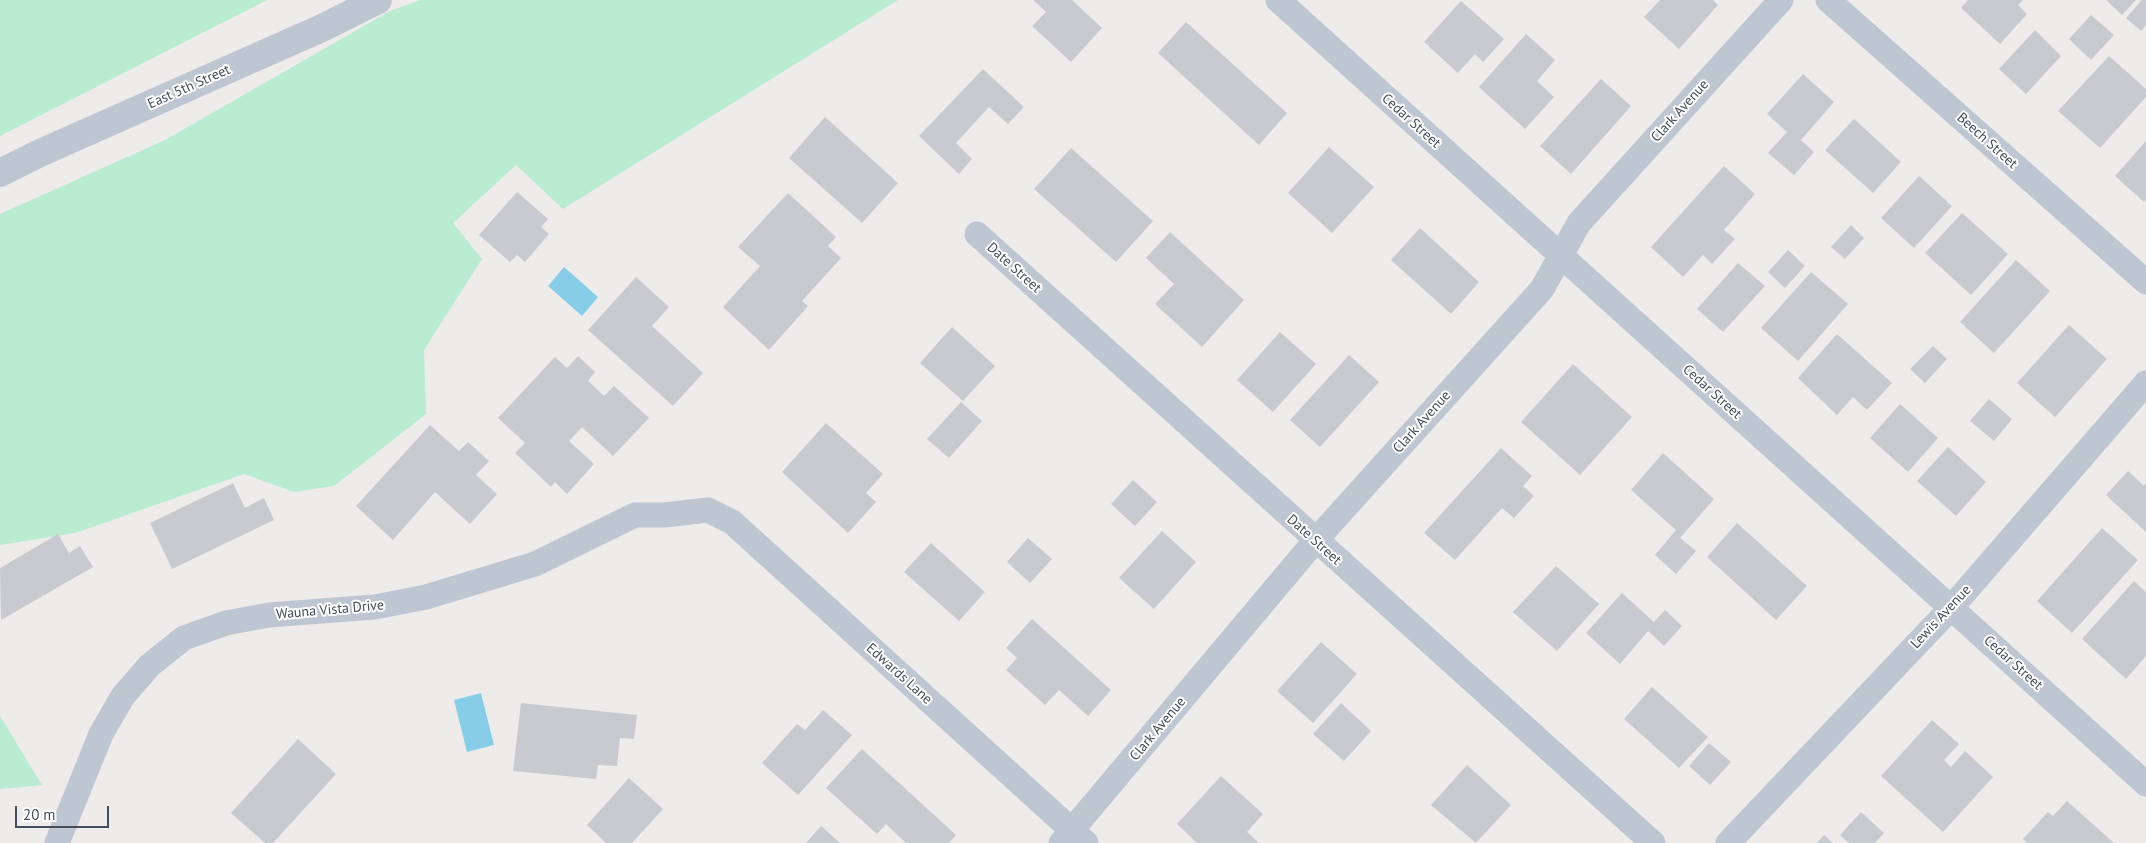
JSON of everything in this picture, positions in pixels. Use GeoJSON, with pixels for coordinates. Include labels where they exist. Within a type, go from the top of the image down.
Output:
{"type":"FeatureCollection","features":[{"type":"Feature","properties":{"kind":"street","name":"East 5th Street"},"geometry":{"type":"LineString","coordinates":[[0,173],[40,153],[322,28],[378,0]]}},
{"type":"Feature","properties":{"kind":"street","name":"Cedar Street"},"geometry":{"type":"LineString","coordinates":[[1278,0],[2146,784]]}},
{"type":"Feature","properties":{"kind":"street","name":"Clark Avenue"},"geometry":{"type":"LineString","coordinates":[[1073,839],[1316,541],[1542,289],[1579,223],[1781,0]]}},
{"type":"Feature","properties":{"kind":"street","name":"Beech Street"},"geometry":{"type":"LineString","coordinates":[[1828,0],[2146,282]]}},
{"type":"Feature","properties":{"kind":"street","name":"Date Street"},"geometry":{"type":"LineString","coordinates":[[977,234],[1653,843]]}},
{"type":"Feature","properties":{"kind":"street","name":"Lewis Avenue"},"geometry":{"type":"LineString","coordinates":[[1728,843],[1951,608],[2146,383]]}},
{"type":"Feature","properties":{"kind":"street","name":"Edwards Lane"},"geometry":{"type":"LineString","coordinates":[[708,510],[732,522],[1073,839]]}},
{"type":"Feature","properties":{"kind":"street","name":"Wauna Vista Drive"},"geometry":{"type":"LineString","coordinates":[[57,843],[101,734],[123,696],[150,665],[184,638],[226,623],[269,615],[375,607],[426,597],[535,564],[635,516],[708,510]]}},
{"type":"Feature","properties":{"kind":"green space"},"geometry":{"type":"Polygon","coordinates":[[[0,0],[267,0],[0,136],[0,0]]]}},
{"type":"Feature","properties":{"kind":"green space"},"geometry":{"type":"Polygon","coordinates":[[[420,0],[898,0],[563,209],[516,165],[453,223],[482,259],[424,350],[426,414],[334,486],[294,492],[244,474],[75,533],[0,545],[0,214],[165,140],[390,11],[420,0]]]}},
{"type":"Feature","properties":{"kind":"green space"},"geometry":{"type":"Polygon","coordinates":[[[0,716],[42,785],[0,789],[0,716]]]}},
{"type":"Feature","properties":{"kind":"water"},"geometry":{"type":"Polygon","coordinates":[[[564,267],[598,297],[582,316],[548,286],[564,267]]]}},
{"type":"Feature","properties":{"kind":"water"},"geometry":{"type":"Polygon","coordinates":[[[481,693],[494,745],[467,752],[454,700],[481,693]]]}},
{"type":"Feature","properties":{"kind":"building"},"geometry":{"type":"Polygon","coordinates":[[[1033,0],[1072,0],[1102,28],[1071,62],[1032,26],[1046,12],[1033,0]]]}},
{"type":"Feature","properties":{"kind":"building"},"geometry":{"type":"Polygon","coordinates":[[[1660,0],[1713,0],[1718,5],[1679,49],[1644,17],[1660,0]]]}},
{"type":"Feature","properties":{"kind":"building"},"geometry":{"type":"Polygon","coordinates":[[[1968,0],[2023,0],[2018,5],[2027,14],[2000,44],[1961,8],[1968,0]]]}},
{"type":"Feature","properties":{"kind":"building"},"geometry":{"type":"Polygon","coordinates":[[[2106,0],[2136,0],[2122,15],[2106,0]]]}},
{"type":"Feature","properties":{"kind":"building"},"geometry":{"type":"Polygon","coordinates":[[[2142,0],[2146,0],[2146,25],[2141,31],[2126,18],[2142,0]]]}},
{"type":"Feature","properties":{"kind":"building"},"geometry":{"type":"Polygon","coordinates":[[[1461,1],[1504,39],[1483,62],[1475,54],[1458,73],[1424,42],[1461,1]]]}},
{"type":"Feature","properties":{"kind":"building"},"geometry":{"type":"Polygon","coordinates":[[[2091,15],[2114,35],[2091,60],[2069,39],[2091,15]]]}},
{"type":"Feature","properties":{"kind":"building"},"geometry":{"type":"Polygon","coordinates":[[[1186,22],[1287,113],[1259,145],[1158,53],[1186,22]]]}},
{"type":"Feature","properties":{"kind":"building"},"geometry":{"type":"Polygon","coordinates":[[[2035,30],[2061,56],[2026,94],[1999,69],[2035,30]]]}},
{"type":"Feature","properties":{"kind":"building"},"geometry":{"type":"Polygon","coordinates":[[[1526,34],[1555,60],[1537,81],[1554,97],[1525,129],[1479,87],[1526,34]]]}},
{"type":"Feature","properties":{"kind":"building"},"geometry":{"type":"Polygon","coordinates":[[[2109,56],[2146,89],[2146,97],[2100,148],[2058,111],[2109,56]]]}},
{"type":"Feature","properties":{"kind":"building"},"geometry":{"type":"Polygon","coordinates":[[[983,69],[1024,107],[1008,124],[989,107],[956,143],[972,159],[959,174],[919,136],[983,69]]]}},
{"type":"Feature","properties":{"kind":"building"},"geometry":{"type":"Polygon","coordinates":[[[1803,74],[1834,102],[1801,140],[1814,152],[1794,175],[1768,153],[1787,132],[1767,114],[1803,74]]]}},
{"type":"Feature","properties":{"kind":"building"},"geometry":{"type":"Polygon","coordinates":[[[1601,79],[1631,106],[1571,174],[1540,146],[1601,79]]]}},
{"type":"Feature","properties":{"kind":"building"},"geometry":{"type":"Polygon","coordinates":[[[825,117],[898,183],[862,223],[789,158],[825,117]]]}},
{"type":"Feature","properties":{"kind":"building"},"geometry":{"type":"Polygon","coordinates":[[[1854,119],[1901,162],[1873,193],[1825,150],[1854,119]]]}},
{"type":"Feature","properties":{"kind":"building"},"geometry":{"type":"Polygon","coordinates":[[[2146,141],[2146,200],[2144,202],[2115,176],[2146,141]]]}},
{"type":"Feature","properties":{"kind":"building"},"geometry":{"type":"Polygon","coordinates":[[[1329,147],[1374,187],[1332,233],[1288,193],[1329,147]]]}},
{"type":"Feature","properties":{"kind":"building"},"geometry":{"type":"Polygon","coordinates":[[[1071,148],[1153,221],[1116,262],[1034,189],[1071,148]]]}},
{"type":"Feature","properties":{"kind":"building"},"geometry":{"type":"Polygon","coordinates":[[[1724,166],[1755,194],[1724,230],[1735,239],[1712,264],[1703,255],[1683,277],[1651,247],[1724,166]]]}},
{"type":"Feature","properties":{"kind":"building"},"geometry":{"type":"Polygon","coordinates":[[[1919,176],[1952,206],[1914,248],[1881,218],[1919,176]]]}},
{"type":"Feature","properties":{"kind":"building"},"geometry":{"type":"Polygon","coordinates":[[[517,192],[548,219],[541,227],[549,234],[525,262],[517,255],[510,262],[479,235],[517,192]]]}},
{"type":"Feature","properties":{"kind":"building"},"geometry":{"type":"Polygon","coordinates":[[[788,193],[836,237],[828,246],[841,258],[802,301],[808,306],[769,350],[723,307],[760,266],[738,247],[788,193]]]}},
{"type":"Feature","properties":{"kind":"building"},"geometry":{"type":"Polygon","coordinates":[[[1962,213],[2008,254],[1971,295],[1925,253],[1962,213]]]}},
{"type":"Feature","properties":{"kind":"building"},"geometry":{"type":"Polygon","coordinates":[[[1851,225],[1864,238],[1845,259],[1831,247],[1851,225]]]}},
{"type":"Feature","properties":{"kind":"building"},"geometry":{"type":"Polygon","coordinates":[[[1420,228],[1479,282],[1451,314],[1391,260],[1420,228]]]}},
{"type":"Feature","properties":{"kind":"building"},"geometry":{"type":"Polygon","coordinates":[[[1170,232],[1244,300],[1202,347],[1155,304],[1174,284],[1146,258],[1170,232]]]}},
{"type":"Feature","properties":{"kind":"building"},"geometry":{"type":"Polygon","coordinates":[[[1788,250],[1805,266],[1785,288],[1768,272],[1788,250]]]}},
{"type":"Feature","properties":{"kind":"building"},"geometry":{"type":"Polygon","coordinates":[[[2016,260],[2050,291],[1994,353],[1960,322],[2016,260]]]}},
{"type":"Feature","properties":{"kind":"building"},"geometry":{"type":"Polygon","coordinates":[[[1738,263],[1765,286],[1723,332],[1697,309],[1738,263]]]}},
{"type":"Feature","properties":{"kind":"building"},"geometry":{"type":"Polygon","coordinates":[[[1811,272],[1848,304],[1798,361],[1761,328],[1811,272]]]}},
{"type":"Feature","properties":{"kind":"building"},"geometry":{"type":"Polygon","coordinates":[[[636,277],[669,307],[652,326],[703,373],[673,406],[588,330],[636,277]]]}},
{"type":"Feature","properties":{"kind":"building"},"geometry":{"type":"Polygon","coordinates":[[[2069,325],[2107,359],[2055,417],[2017,383],[2069,325]]]}},
{"type":"Feature","properties":{"kind":"building"},"geometry":{"type":"Polygon","coordinates":[[[952,327],[995,366],[963,401],[920,363],[952,327]]]}},
{"type":"Feature","properties":{"kind":"building"},"geometry":{"type":"Polygon","coordinates":[[[1280,332],[1316,364],[1273,412],[1237,380],[1280,332]]]}},
{"type":"Feature","properties":{"kind":"building"},"geometry":{"type":"Polygon","coordinates":[[[1837,334],[1892,383],[1867,410],[1853,397],[1837,415],[1798,378],[1837,334]]]}},
{"type":"Feature","properties":{"kind":"building"},"geometry":{"type":"Polygon","coordinates":[[[1933,346],[1947,359],[1925,383],[1910,369],[1933,346]]]}},
{"type":"Feature","properties":{"kind":"building"},"geometry":{"type":"Polygon","coordinates":[[[1349,355],[1379,382],[1320,447],[1290,420],[1349,355]]]}},
{"type":"Feature","properties":{"kind":"building"},"geometry":{"type":"Polygon","coordinates":[[[578,356],[595,372],[588,381],[604,396],[614,386],[649,418],[613,456],[582,427],[569,441],[594,464],[567,494],[555,482],[551,487],[515,453],[525,443],[498,418],[555,357],[567,368],[578,356]]]}},
{"type":"Feature","properties":{"kind":"building"},"geometry":{"type":"Polygon","coordinates":[[[1573,364],[1632,417],[1580,475],[1521,422],[1573,364]]]}},
{"type":"Feature","properties":{"kind":"building"},"geometry":{"type":"Polygon","coordinates":[[[1989,399],[2012,419],[1994,441],[1970,421],[1989,399]]]}},
{"type":"Feature","properties":{"kind":"building"},"geometry":{"type":"Polygon","coordinates":[[[961,402],[982,421],[949,458],[927,439],[961,402]]]}},
{"type":"Feature","properties":{"kind":"building"},"geometry":{"type":"Polygon","coordinates":[[[1900,404],[1938,438],[1908,472],[1870,438],[1900,404]]]}},
{"type":"Feature","properties":{"kind":"building"},"geometry":{"type":"Polygon","coordinates":[[[826,423],[883,474],[866,493],[876,502],[848,533],[782,472],[826,423]]]}},
{"type":"Feature","properties":{"kind":"building"},"geometry":{"type":"Polygon","coordinates":[[[430,425],[459,451],[468,442],[489,461],[476,475],[497,494],[470,524],[435,492],[393,540],[356,506],[430,425]]]}},
{"type":"Feature","properties":{"kind":"building"},"geometry":{"type":"Polygon","coordinates":[[[1948,447],[1986,482],[1956,516],[1917,481],[1948,447]]]}},
{"type":"Feature","properties":{"kind":"building"},"geometry":{"type":"Polygon","coordinates":[[[1501,448],[1532,476],[1523,486],[1534,496],[1514,518],[1502,508],[1455,560],[1424,533],[1501,448]]]}},
{"type":"Feature","properties":{"kind":"building"},"geometry":{"type":"Polygon","coordinates":[[[1663,453],[1714,499],[1680,538],[1696,551],[1676,574],[1655,555],[1676,530],[1631,490],[1663,453]]]}},
{"type":"Feature","properties":{"kind":"building"},"geometry":{"type":"Polygon","coordinates":[[[2128,471],[2144,486],[2146,483],[2146,532],[2106,495],[2128,471]]]}},
{"type":"Feature","properties":{"kind":"building"},"geometry":{"type":"Polygon","coordinates":[[[1133,480],[1157,502],[1135,526],[1111,504],[1133,480]]]}},
{"type":"Feature","properties":{"kind":"building"},"geometry":{"type":"Polygon","coordinates":[[[233,483],[245,508],[264,498],[274,520],[172,569],[150,523],[233,483]]]}},
{"type":"Feature","properties":{"kind":"building"},"geometry":{"type":"Polygon","coordinates":[[[1737,523],[1807,586],[1776,620],[1707,557],[1737,523]]]}},
{"type":"Feature","properties":{"kind":"building"},"geometry":{"type":"Polygon","coordinates":[[[2102,528],[2138,560],[2072,633],[2037,601],[2102,528]]]}},
{"type":"Feature","properties":{"kind":"building"},"geometry":{"type":"Polygon","coordinates":[[[1162,531],[1196,562],[1154,609],[1119,578],[1162,531]]]}},
{"type":"Feature","properties":{"kind":"building"},"geometry":{"type":"Polygon","coordinates":[[[58,534],[69,553],[80,546],[93,567],[1,620],[0,568],[58,534]]]}},
{"type":"Feature","properties":{"kind":"building"},"geometry":{"type":"Polygon","coordinates":[[[1028,538],[1052,559],[1030,583],[1007,562],[1028,538]]]}},
{"type":"Feature","properties":{"kind":"building"},"geometry":{"type":"Polygon","coordinates":[[[931,543],[985,592],[959,621],[904,572],[931,543]]]}},
{"type":"Feature","properties":{"kind":"building"},"geometry":{"type":"Polygon","coordinates":[[[1556,566],[1599,604],[1557,651],[1513,612],[1556,566]]]}},
{"type":"Feature","properties":{"kind":"building"},"geometry":{"type":"Polygon","coordinates":[[[2134,581],[2146,592],[2146,656],[2126,679],[2082,639],[2134,581]]]}},
{"type":"Feature","properties":{"kind":"building"},"geometry":{"type":"Polygon","coordinates":[[[1622,593],[1654,622],[1665,610],[1682,626],[1664,646],[1648,631],[1620,664],[1586,633],[1622,593]]]}},
{"type":"Feature","properties":{"kind":"building"},"geometry":{"type":"Polygon","coordinates":[[[1032,619],[1111,690],[1088,716],[1059,690],[1045,705],[1006,670],[1017,658],[1006,648],[1032,619]]]}},
{"type":"Feature","properties":{"kind":"building"},"geometry":{"type":"Polygon","coordinates":[[[1321,642],[1357,674],[1313,723],[1277,691],[1321,642]]]}},
{"type":"Feature","properties":{"kind":"building"},"geometry":{"type":"Polygon","coordinates":[[[1652,687],[1708,737],[1679,768],[1624,719],[1652,687]]]}},
{"type":"Feature","properties":{"kind":"building"},"geometry":{"type":"Polygon","coordinates":[[[521,703],[637,715],[634,739],[620,738],[617,766],[598,765],[596,779],[513,771],[521,703]]]}},
{"type":"Feature","properties":{"kind":"building"},"geometry":{"type":"Polygon","coordinates":[[[1341,703],[1371,731],[1344,761],[1313,734],[1341,703]]]}},
{"type":"Feature","properties":{"kind":"building"},"geometry":{"type":"Polygon","coordinates":[[[823,710],[852,735],[798,795],[762,763],[797,724],[805,730],[823,710]]]}},
{"type":"Feature","properties":{"kind":"building"},"geometry":{"type":"Polygon","coordinates":[[[1932,720],[1959,744],[1944,760],[1951,767],[1965,751],[1993,777],[1943,832],[1881,776],[1932,720]]]}},
{"type":"Feature","properties":{"kind":"building"},"geometry":{"type":"Polygon","coordinates":[[[298,739],[336,774],[273,843],[265,843],[231,813],[298,739]]]}},
{"type":"Feature","properties":{"kind":"building"},"geometry":{"type":"Polygon","coordinates":[[[1709,743],[1731,762],[1710,785],[1689,766],[1709,743]]]}},
{"type":"Feature","properties":{"kind":"building"},"geometry":{"type":"Polygon","coordinates":[[[862,749],[956,835],[949,843],[906,843],[886,824],[877,834],[826,788],[862,749]]]}},
{"type":"Feature","properties":{"kind":"building"},"geometry":{"type":"Polygon","coordinates":[[[1467,765],[1511,805],[1476,843],[1431,805],[1467,765]]]}},
{"type":"Feature","properties":{"kind":"building"},"geometry":{"type":"Polygon","coordinates":[[[1221,776],[1263,814],[1247,832],[1259,843],[1197,843],[1177,824],[1221,776]]]}},
{"type":"Feature","properties":{"kind":"building"},"geometry":{"type":"Polygon","coordinates":[[[629,778],[663,809],[632,843],[606,843],[587,825],[629,778]]]}},
{"type":"Feature","properties":{"kind":"building"},"geometry":{"type":"Polygon","coordinates":[[[2067,801],[2114,843],[2027,843],[2023,839],[2048,812],[2053,816],[2067,801]]]}},
{"type":"Feature","properties":{"kind":"building"},"geometry":{"type":"Polygon","coordinates":[[[1861,812],[1884,833],[1875,843],[1849,843],[1840,835],[1861,812]]]}},
{"type":"Feature","properties":{"kind":"building"},"geometry":{"type":"Polygon","coordinates":[[[821,826],[840,843],[806,843],[821,826]]]}},
{"type":"Feature","properties":{"kind":"building"},"geometry":{"type":"Polygon","coordinates":[[[1824,835],[1833,843],[1817,843],[1824,835]]]}}]}
